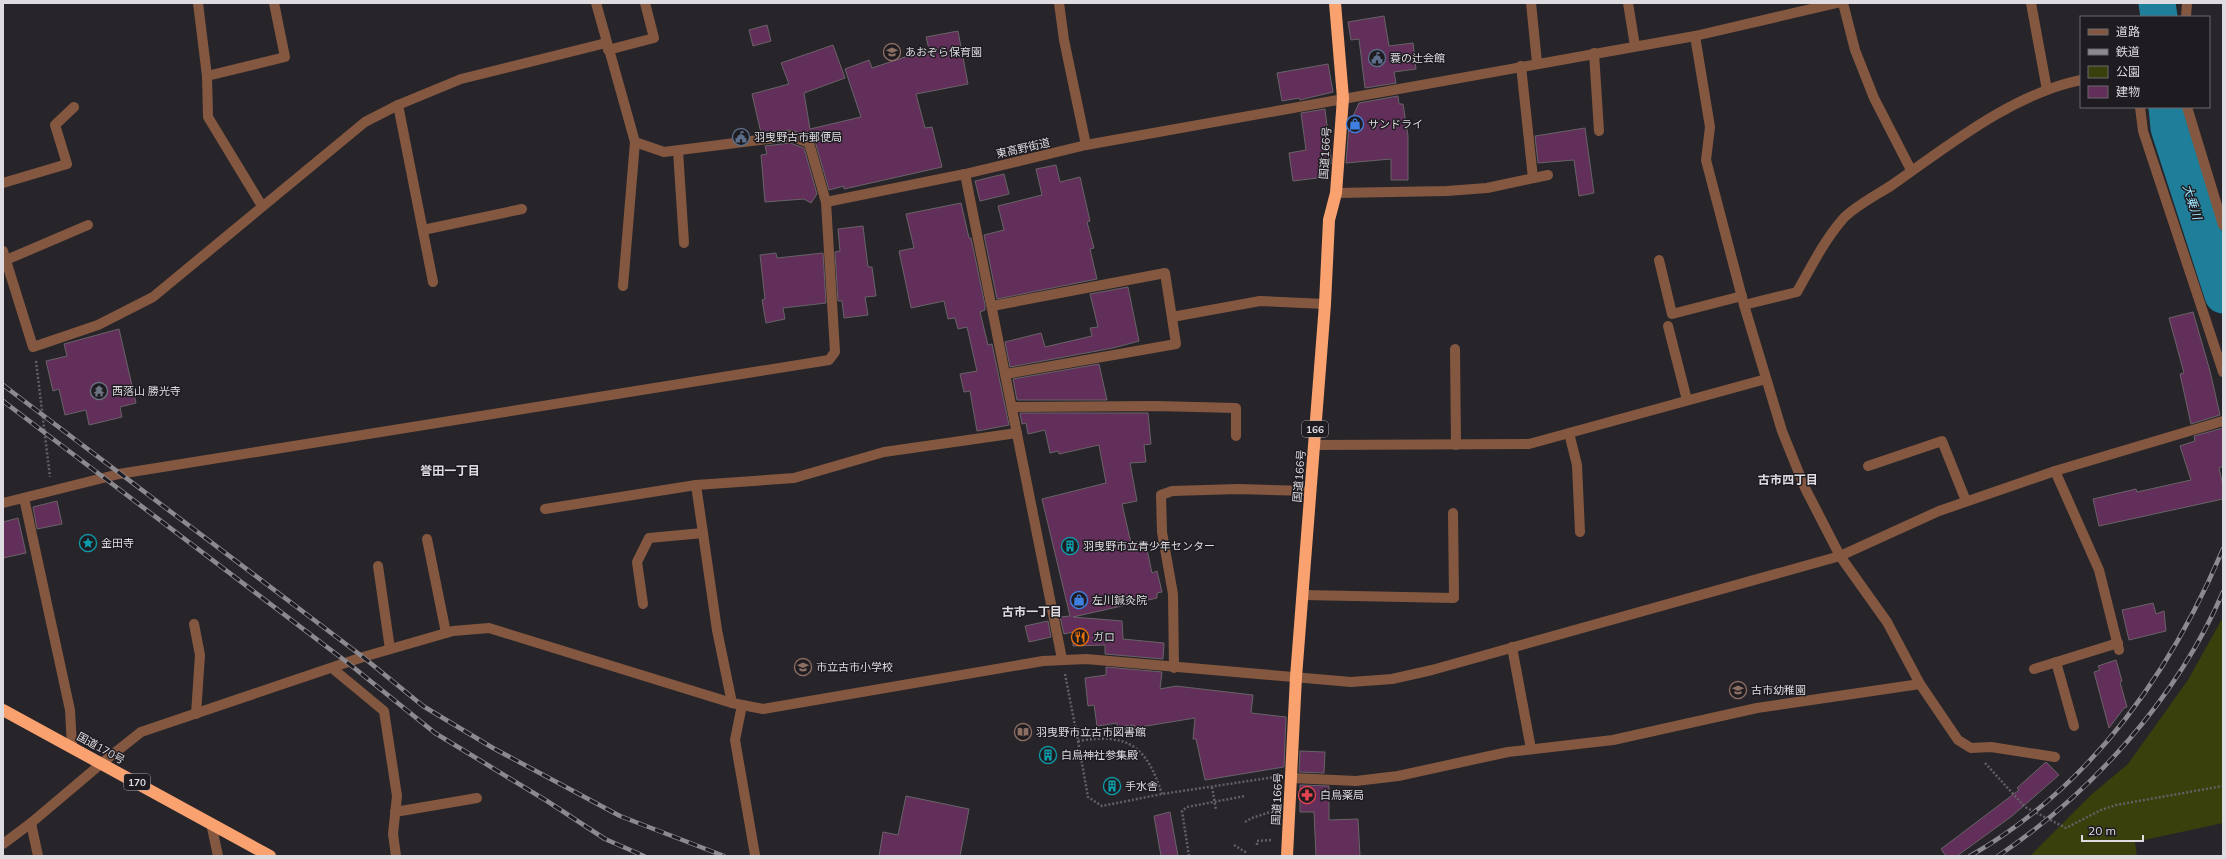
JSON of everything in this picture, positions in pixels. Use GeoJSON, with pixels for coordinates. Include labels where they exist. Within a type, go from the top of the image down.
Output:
{"type":"FeatureCollection","features":[{"type":"Feature","properties":{"kind":"highway","name":"国道166号"},"geometry":{"type":"LineString","coordinates":[[1287,856],[1296,677],[1325,304],[1329,220],[1336,193],[1338,147],[1343,98],[1335,3]]}},
{"type":"Feature","properties":{"kind":"highway","name":"国道170号"},"geometry":{"type":"LineString","coordinates":[[3,710],[72,746],[270,856]]}},
{"type":"Feature","properties":{"kind":"street"},"geometry":{"type":"LineString","coordinates":[[198,3],[207,76],[208,118],[262,206]]}},
{"type":"Feature","properties":{"kind":"street"},"geometry":{"type":"LineString","coordinates":[[207,76],[285,57],[274,3]]}},
{"type":"Feature","properties":{"kind":"street"},"geometry":{"type":"LineString","coordinates":[[596,3],[607,47],[635,142],[623,286]]}},
{"type":"Feature","properties":{"kind":"street"},"geometry":{"type":"LineString","coordinates":[[88,225],[5,255],[33,347],[98,325],[153,297],[365,122],[398,105],[461,79],[654,38],[645,3]]}},
{"type":"Feature","properties":{"kind":"street"},"geometry":{"type":"LineString","coordinates":[[1059,3],[1064,40],[1086,146]]}},
{"type":"Feature","properties":{"kind":"street"},"geometry":{"type":"LineString","coordinates":[[1531,3],[1538,63]]}},
{"type":"Feature","properties":{"kind":"street"},"geometry":{"type":"LineString","coordinates":[[1628,3],[1635,46]]}},
{"type":"Feature","properties":{"kind":"street","name":"東高野街道"},"geometry":{"type":"LineString","coordinates":[[826,202],[965,174],[1086,146],[1343,98],[1695,36],[1837,3]]}},
{"type":"Feature","properties":{"kind":"street"},"geometry":{"type":"LineString","coordinates":[[1843,3],[1855,50],[1874,98],[1911,170]]}},
{"type":"Feature","properties":{"kind":"street"},"geometry":{"type":"LineString","coordinates":[[2031,3],[2047,90]]}},
{"type":"Feature","properties":{"kind":"street"},"geometry":{"type":"LineString","coordinates":[[2186,16],[2187,3]]}},
{"type":"Feature","properties":{"kind":"street"},"geometry":{"type":"LineString","coordinates":[[1695,36],[1710,127],[1706,160],[1743,301],[1766,379],[1782,431],[1805,488],[1840,556],[1887,622],[1920,684],[1958,740],[1971,748],[1991,747],[2055,757]]}},
{"type":"Feature","properties":{"kind":"street"},"geometry":{"type":"LineString","coordinates":[[1594,53],[1599,131]]}},
{"type":"Feature","properties":{"kind":"street"},"geometry":{"type":"LineString","coordinates":[[1521,66],[1533,178]]}},
{"type":"Feature","properties":{"kind":"street"},"geometry":{"type":"LineString","coordinates":[[1659,260],[1672,314],[1797,292],[1829,237],[1843,218],[1911,170],[2019,102],[2047,90],[2080,80]]}},
{"type":"Feature","properties":{"kind":"street"},"geometry":{"type":"LineString","coordinates":[[398,105],[433,282]]}},
{"type":"Feature","properties":{"kind":"street"},"geometry":{"type":"LineString","coordinates":[[3,183],[67,164],[55,125],[74,107]]}},
{"type":"Feature","properties":{"kind":"street"},"geometry":{"type":"LineString","coordinates":[[2140,108],[2143,131],[2223,372]]}},
{"type":"Feature","properties":{"kind":"street"},"geometry":{"type":"LineString","coordinates":[[2186,108],[2223,225]]}},
{"type":"Feature","properties":{"kind":"street"},"geometry":{"type":"LineString","coordinates":[[3,503],[119,474],[829,360],[835,352],[826,202],[809,143],[792,136],[664,152],[635,142]]}},
{"type":"Feature","properties":{"kind":"street"},"geometry":{"type":"LineString","coordinates":[[678,151],[684,243]]}},
{"type":"Feature","properties":{"kind":"street"},"geometry":{"type":"LineString","coordinates":[[965,174],[1062,659]]}},
{"type":"Feature","properties":{"kind":"street"},"geometry":{"type":"LineString","coordinates":[[1336,193],[1447,191],[1487,188],[1548,175]]}},
{"type":"Feature","properties":{"kind":"street"},"geometry":{"type":"LineString","coordinates":[[423,230],[522,209]]}},
{"type":"Feature","properties":{"kind":"street"},"geometry":{"type":"LineString","coordinates":[[992,306],[1164,273],[1176,344],[1006,374]]}},
{"type":"Feature","properties":{"kind":"street"},"geometry":{"type":"LineString","coordinates":[[1172,317],[1260,301],[1325,304]]}},
{"type":"Feature","properties":{"kind":"street"},"geometry":{"type":"LineString","coordinates":[[1668,326],[1687,400]]}},
{"type":"Feature","properties":{"kind":"street"},"geometry":{"type":"LineString","coordinates":[[1455,349],[1456,445]]}},
{"type":"Feature","properties":{"kind":"street"},"geometry":{"type":"LineString","coordinates":[[1314,445],[1529,444],[1766,379]]}},
{"type":"Feature","properties":{"kind":"street"},"geometry":{"type":"LineString","coordinates":[[1012,407],[1156,406],[1236,408],[1236,436]]}},
{"type":"Feature","properties":{"kind":"street"},"geometry":{"type":"LineString","coordinates":[[3,844],[31,823],[141,732],[390,649],[446,633],[489,628],[737,704],[763,709],[1062,659],[1086,659],[1174,668],[1351,682],[1392,679],[1840,556],[1939,511],[1966,501],[2055,471],[2223,421]]}},
{"type":"Feature","properties":{"kind":"street"},"geometry":{"type":"LineString","coordinates":[[545,509],[696,485],[794,478],[884,452],[1017,433]]}},
{"type":"Feature","properties":{"kind":"street"},"geometry":{"type":"LineString","coordinates":[[1569,433],[1577,465],[1580,532]]}},
{"type":"Feature","properties":{"kind":"street"},"geometry":{"type":"LineString","coordinates":[[1868,466],[1942,441],[1966,501]]}},
{"type":"Feature","properties":{"kind":"street"},"geometry":{"type":"LineString","coordinates":[[2034,669],[2118,647],[2099,570],[2055,471]]}},
{"type":"Feature","properties":{"kind":"street"},"geometry":{"type":"LineString","coordinates":[[696,485],[717,630],[737,704],[735,740],[755,855]]}},
{"type":"Feature","properties":{"kind":"street"},"geometry":{"type":"LineString","coordinates":[[1174,668],[1173,594],[1162,532],[1161,495],[1172,491],[1238,489],[1310,491]]}},
{"type":"Feature","properties":{"kind":"street"},"geometry":{"type":"LineString","coordinates":[[24,498],[70,710],[72,746]]}},
{"type":"Feature","properties":{"kind":"street"},"geometry":{"type":"LineString","coordinates":[[1303,595],[1454,598],[1453,513]]}},
{"type":"Feature","properties":{"kind":"street"},"geometry":{"type":"LineString","coordinates":[[643,604],[637,562],[649,538],[703,533]]}},
{"type":"Feature","properties":{"kind":"street"},"geometry":{"type":"LineString","coordinates":[[427,539],[446,633]]}},
{"type":"Feature","properties":{"kind":"street"},"geometry":{"type":"LineString","coordinates":[[378,566],[390,649]]}},
{"type":"Feature","properties":{"kind":"street"},"geometry":{"type":"LineString","coordinates":[[194,624],[200,655],[196,714]]}},
{"type":"Feature","properties":{"kind":"street"},"geometry":{"type":"LineString","coordinates":[[1512,647],[1531,749]]}},
{"type":"Feature","properties":{"kind":"street"},"geometry":{"type":"LineString","coordinates":[[2056,662],[2074,726]]}},
{"type":"Feature","properties":{"kind":"street"},"geometry":{"type":"LineString","coordinates":[[332,668],[384,711],[397,796],[393,834],[396,856]]}},
{"type":"Feature","properties":{"kind":"street"},"geometry":{"type":"LineString","coordinates":[[1292,778],[1356,781],[1398,776],[1508,752],[1613,740],[1757,708],[1920,684]]}},
{"type":"Feature","properties":{"kind":"street"},"geometry":{"type":"LineString","coordinates":[[395,812],[477,798]]}},
{"type":"Feature","properties":{"kind":"street"},"geometry":{"type":"LineString","coordinates":[[31,823],[38,856]]}},
{"type":"Feature","properties":{"kind":"street"},"geometry":{"type":"LineString","coordinates":[[211,823],[218,856]]}},
{"type":"Feature","properties":{"kind":"path"},"geometry":{"type":"LineString","coordinates":[[33,347],[42,399],[43,432],[52,491]]}},
{"type":"Feature","properties":{"kind":"path"},"geometry":{"type":"LineString","coordinates":[[1062,659],[1088,797],[1094,803],[1102,806],[1162,794],[1272,777],[1292,778]]}},
{"type":"Feature","properties":{"kind":"path"},"geometry":{"type":"LineString","coordinates":[[1078,741],[1113,738],[1130,744],[1142,755],[1153,769],[1162,794]]}},
{"type":"Feature","properties":{"kind":"path"},"geometry":{"type":"LineString","coordinates":[[1971,748],[2025,807],[2066,828],[2101,810],[2116,805],[2223,786]]}},
{"type":"Feature","properties":{"kind":"path"},"geometry":{"type":"LineString","coordinates":[[1212,787],[1216,810]]}},
{"type":"Feature","properties":{"kind":"path"},"geometry":{"type":"LineString","coordinates":[[1189,856],[1182,811],[1187,807],[1245,796]]}},
{"type":"Feature","properties":{"kind":"path"},"geometry":{"type":"LineString","coordinates":[[1245,822],[1252,818],[1274,811]]}},
{"type":"Feature","properties":{"kind":"path"},"geometry":{"type":"LineString","coordinates":[[1257,845],[1257,841],[1272,840]]}},
{"type":"Feature","properties":{"kind":"path"},"geometry":{"type":"LineString","coordinates":[[1234,845],[1247,853]]}},
{"type":"Feature","properties":{"kind":"green space"},"geometry":{"type":"Polygon","coordinates":[[[2223,617],[2223,823],[2135,842],[2137,856],[2030,856],[2092,794],[2128,764],[2188,680],[2223,617]]]}},
{"type":"Feature","properties":{"kind":"building","name":"蓑の辻会館"},"geometry":{"type":"Polygon","coordinates":[[[1384,16],[1389,46],[1413,43],[1416,69],[1394,72],[1396,83],[1365,88],[1359,39],[1351,40],[1348,22],[1384,16]]]}},
{"type":"Feature","properties":{"kind":"building"},"geometry":{"type":"Polygon","coordinates":[[[767,25],[771,41],[753,46],[749,30],[767,25]]]}},
{"type":"Feature","properties":{"kind":"building"},"geometry":{"type":"Polygon","coordinates":[[[958,31],[968,84],[916,94],[925,128],[932,127],[942,167],[844,189],[844,186],[829,190],[814,138],[791,130],[761,133],[752,94],[789,84],[781,63],[833,45],[845,78],[804,93],[810,129],[861,117],[845,69],[869,60],[872,68],[929,49],[926,37],[958,31]]]}},
{"type":"Feature","properties":{"kind":"building"},"geometry":{"type":"Polygon","coordinates":[[[1328,64],[1333,92],[1300,100],[1299,98],[1282,101],[1277,73],[1328,64]]]}},
{"type":"Feature","properties":{"kind":"building"},"geometry":{"type":"Polygon","coordinates":[[[1398,96],[1399,104],[1403,104],[1408,136],[1408,180],[1391,180],[1391,159],[1346,163],[1349,125],[1359,103],[1398,96]]]}},
{"type":"Feature","properties":{"kind":"building"},"geometry":{"type":"Polygon","coordinates":[[[1325,109],[1331,164],[1323,165],[1325,177],[1293,181],[1289,153],[1306,150],[1301,113],[1325,109]]]}},
{"type":"Feature","properties":{"kind":"building"},"geometry":{"type":"Polygon","coordinates":[[[1585,128],[1594,193],[1579,196],[1574,160],[1538,163],[1535,136],[1585,128]]]}},
{"type":"Feature","properties":{"kind":"building"},"geometry":{"type":"Polygon","coordinates":[[[790,143],[804,148],[817,194],[811,203],[804,199],[765,202],[761,155],[767,154],[765,146],[790,143]]]}},
{"type":"Feature","properties":{"kind":"building"},"geometry":{"type":"Polygon","coordinates":[[[1056,165],[1060,182],[1080,177],[1090,221],[1087,222],[1094,248],[1090,249],[1097,279],[997,299],[984,235],[1004,230],[998,206],[1042,195],[1036,169],[1056,165]]]}},
{"type":"Feature","properties":{"kind":"building"},"geometry":{"type":"Polygon","coordinates":[[[1004,174],[1009,194],[980,201],[975,181],[1004,174]]]}},
{"type":"Feature","properties":{"kind":"building"},"geometry":{"type":"Polygon","coordinates":[[[961,203],[969,238],[971,238],[985,305],[985,310],[980,312],[988,345],[992,344],[1009,425],[977,431],[970,391],[964,392],[960,374],[977,371],[967,327],[958,329],[955,318],[948,319],[944,301],[911,308],[899,251],[914,248],[906,214],[961,203]]]}},
{"type":"Feature","properties":{"kind":"building"},"geometry":{"type":"Polygon","coordinates":[[[863,226],[868,267],[872,267],[876,296],[865,297],[868,315],[844,318],[842,301],[838,301],[835,252],[840,251],[838,229],[863,226]]]}},
{"type":"Feature","properties":{"kind":"building"},"geometry":{"type":"Polygon","coordinates":[[[776,253],[777,258],[823,253],[826,303],[783,308],[785,319],[766,323],[762,300],[765,299],[760,255],[776,253]]]}},
{"type":"Feature","properties":{"kind":"building"},"geometry":{"type":"Polygon","coordinates":[[[1128,287],[1139,341],[1113,348],[1010,367],[1005,342],[1041,333],[1045,347],[1092,336],[1090,328],[1098,327],[1090,294],[1128,287]]]}},
{"type":"Feature","properties":{"kind":"building"},"geometry":{"type":"Polygon","coordinates":[[[2193,312],[2210,371],[2220,415],[2191,424],[2180,374],[2184,373],[2169,318],[2193,312]]]}},
{"type":"Feature","properties":{"kind":"building"},"geometry":{"type":"Polygon","coordinates":[[[119,329],[136,403],[120,407],[122,417],[89,425],[86,410],[65,415],[59,389],[53,391],[46,361],[67,356],[64,344],[119,329]]]}},
{"type":"Feature","properties":{"kind":"building"},"geometry":{"type":"Polygon","coordinates":[[[1099,364],[1107,400],[1017,400],[1013,379],[1099,364]]]}},
{"type":"Feature","properties":{"kind":"building"},"geometry":{"type":"Polygon","coordinates":[[[1020,413],[1148,413],[1151,444],[1144,445],[1146,462],[1130,463],[1137,501],[1122,504],[1131,543],[1145,540],[1152,573],[1157,571],[1162,592],[1157,593],[1157,598],[1073,617],[1122,621],[1123,639],[1164,643],[1163,659],[1105,654],[1105,645],[1073,646],[1073,632],[1064,634],[1060,617],[1070,616],[1042,499],[1106,483],[1099,445],[1059,454],[1058,451],[1050,453],[1045,430],[1028,434],[1026,423],[1022,424],[1020,413]]]}},
{"type":"Feature","properties":{"kind":"building"},"geometry":{"type":"Polygon","coordinates":[[[2223,428],[2223,466],[2219,468],[2223,486],[2223,499],[2099,526],[2093,499],[2136,489],[2137,492],[2191,480],[2180,446],[2195,441],[2194,436],[2223,428]]]}},
{"type":"Feature","properties":{"kind":"building"},"geometry":{"type":"Polygon","coordinates":[[[57,501],[62,524],[37,529],[33,507],[57,501]]]}},
{"type":"Feature","properties":{"kind":"building"},"geometry":{"type":"Polygon","coordinates":[[[18,518],[26,553],[3,558],[3,522],[18,518]]]}},
{"type":"Feature","properties":{"kind":"building"},"geometry":{"type":"Polygon","coordinates":[[[2153,603],[2156,614],[2164,611],[2166,631],[2129,640],[2122,610],[2153,603]]]}},
{"type":"Feature","properties":{"kind":"building"},"geometry":{"type":"Polygon","coordinates":[[[1048,621],[1051,637],[1029,642],[1025,626],[1048,621]]]}},
{"type":"Feature","properties":{"kind":"building"},"geometry":{"type":"Polygon","coordinates":[[[2116,660],[2127,707],[2124,708],[2109,728],[2094,672],[2100,670],[2098,666],[2116,660]]]}},
{"type":"Feature","properties":{"kind":"building"},"geometry":{"type":"Polygon","coordinates":[[[1106,667],[1162,672],[1160,689],[1176,686],[1253,695],[1251,713],[1286,717],[1284,767],[1205,780],[1196,739],[1193,739],[1195,718],[1134,728],[1134,725],[1117,727],[1117,723],[1097,726],[1094,705],[1088,706],[1085,678],[1106,675],[1106,667]]]}},
{"type":"Feature","properties":{"kind":"building"},"geometry":{"type":"Polygon","coordinates":[[[1300,751],[1325,752],[1324,773],[1299,772],[1300,751]]]}},
{"type":"Feature","properties":{"kind":"building"},"geometry":{"type":"Polygon","coordinates":[[[2046,762],[2059,775],[2012,816],[1957,856],[1946,856],[1941,849],[2019,790],[2017,788],[2046,762]]]}},
{"type":"Feature","properties":{"kind":"building"},"geometry":{"type":"Polygon","coordinates":[[[1300,785],[1329,786],[1329,820],[1358,819],[1360,856],[1316,856],[1314,812],[1300,812],[1300,785]]]}},
{"type":"Feature","properties":{"kind":"building"},"geometry":{"type":"Polygon","coordinates":[[[906,796],[969,809],[960,856],[879,856],[883,832],[898,835],[906,796]]]}},
{"type":"Feature","properties":{"kind":"building"},"geometry":{"type":"Polygon","coordinates":[[[1170,812],[1178,856],[1161,856],[1154,816],[1170,812]]]}},
{"type":"Feature","properties":{"kind":"waterway","name":"大乗川"},"geometry":{"type":"LineString","coordinates":[[2157,3],[2159,16]]}},
{"type":"Feature","properties":{"kind":"waterway","name":"大乗川"},"geometry":{"type":"LineString","coordinates":[[2167,108],[2169,128],[2223,295]]}},
{"type":"Feature","properties":{"kind":"railway"},"geometry":{"type":"LineString","coordinates":[[3,385],[363,657],[423,706],[493,748],[620,816],[724,856]]}},
{"type":"Feature","properties":{"kind":"railway"},"geometry":{"type":"LineString","coordinates":[[3,401],[348,663],[435,733],[547,801],[605,839],[644,856]]}},
{"type":"Feature","properties":{"kind":"railway"},"geometry":{"type":"LineString","coordinates":[[1970,856],[2013,828],[2053,796],[2089,762],[2122,724],[2151,683],[2178,640],[2202,595],[2223,549]]}},
{"type":"Feature","properties":{"kind":"railway"},"geometry":{"type":"LineString","coordinates":[[1998,856],[2033,831],[2067,803],[2129,740],[2157,705],[2182,669],[2204,631],[2223,592]]}},
{"type":"Feature","properties":{"kind":"place","name":"あおぞら保育園"},"geometry":{"type":"Point","coordinates":[892,52]}},
{"type":"Feature","properties":{"kind":"place","name":"蓑の辻会館"},"geometry":{"type":"Point","coordinates":[1377,58]}},
{"type":"Feature","properties":{"kind":"place","name":"サンドライ"},"geometry":{"type":"Point","coordinates":[1355,124]}},
{"type":"Feature","properties":{"kind":"place","name":"羽曳野古市郵便局"},"geometry":{"type":"Point","coordinates":[741,137]}},
{"type":"Feature","properties":{"kind":"place","name":"西落山 勝光寺"},"geometry":{"type":"Point","coordinates":[99,391]}},
{"type":"Feature","properties":{"kind":"place","name":"金田寺"},"geometry":{"type":"Point","coordinates":[88,543]}},
{"type":"Feature","properties":{"kind":"place","name":"羽曳野市立青少年センター"},"geometry":{"type":"Point","coordinates":[1070,546]}},
{"type":"Feature","properties":{"kind":"place","name":"左川鍼灸院"},"geometry":{"type":"Point","coordinates":[1079,600]}},
{"type":"Feature","properties":{"kind":"place","name":"ガロ"},"geometry":{"type":"Point","coordinates":[1080,637]}},
{"type":"Feature","properties":{"kind":"place","name":"市立古市小学校"},"geometry":{"type":"Point","coordinates":[803,667]}},
{"type":"Feature","properties":{"kind":"place","name":"古市幼稚園"},"geometry":{"type":"Point","coordinates":[1738,690]}},
{"type":"Feature","properties":{"kind":"place","name":"羽曳野市立古市図書館"},"geometry":{"type":"Point","coordinates":[1023,732]}},
{"type":"Feature","properties":{"kind":"place","name":"白鳥神社参集殿"},"geometry":{"type":"Point","coordinates":[1048,755]}},
{"type":"Feature","properties":{"kind":"place","name":"手水舎"},"geometry":{"type":"Point","coordinates":[1112,786]}},
{"type":"Feature","properties":{"kind":"place","name":"白鳥薬局"},"geometry":{"type":"Point","coordinates":[1307,795]}},
{"type":"Feature","properties":{"kind":"district","name":"誉田一丁目"},"geometry":{"type":"Point","coordinates":[450,471]}},
{"type":"Feature","properties":{"kind":"district","name":"古市四丁目"},"geometry":{"type":"Point","coordinates":[1788,480]}},
{"type":"Feature","properties":{"kind":"district","name":"古市一丁目"},"geometry":{"type":"Point","coordinates":[1032,612]}}]}
